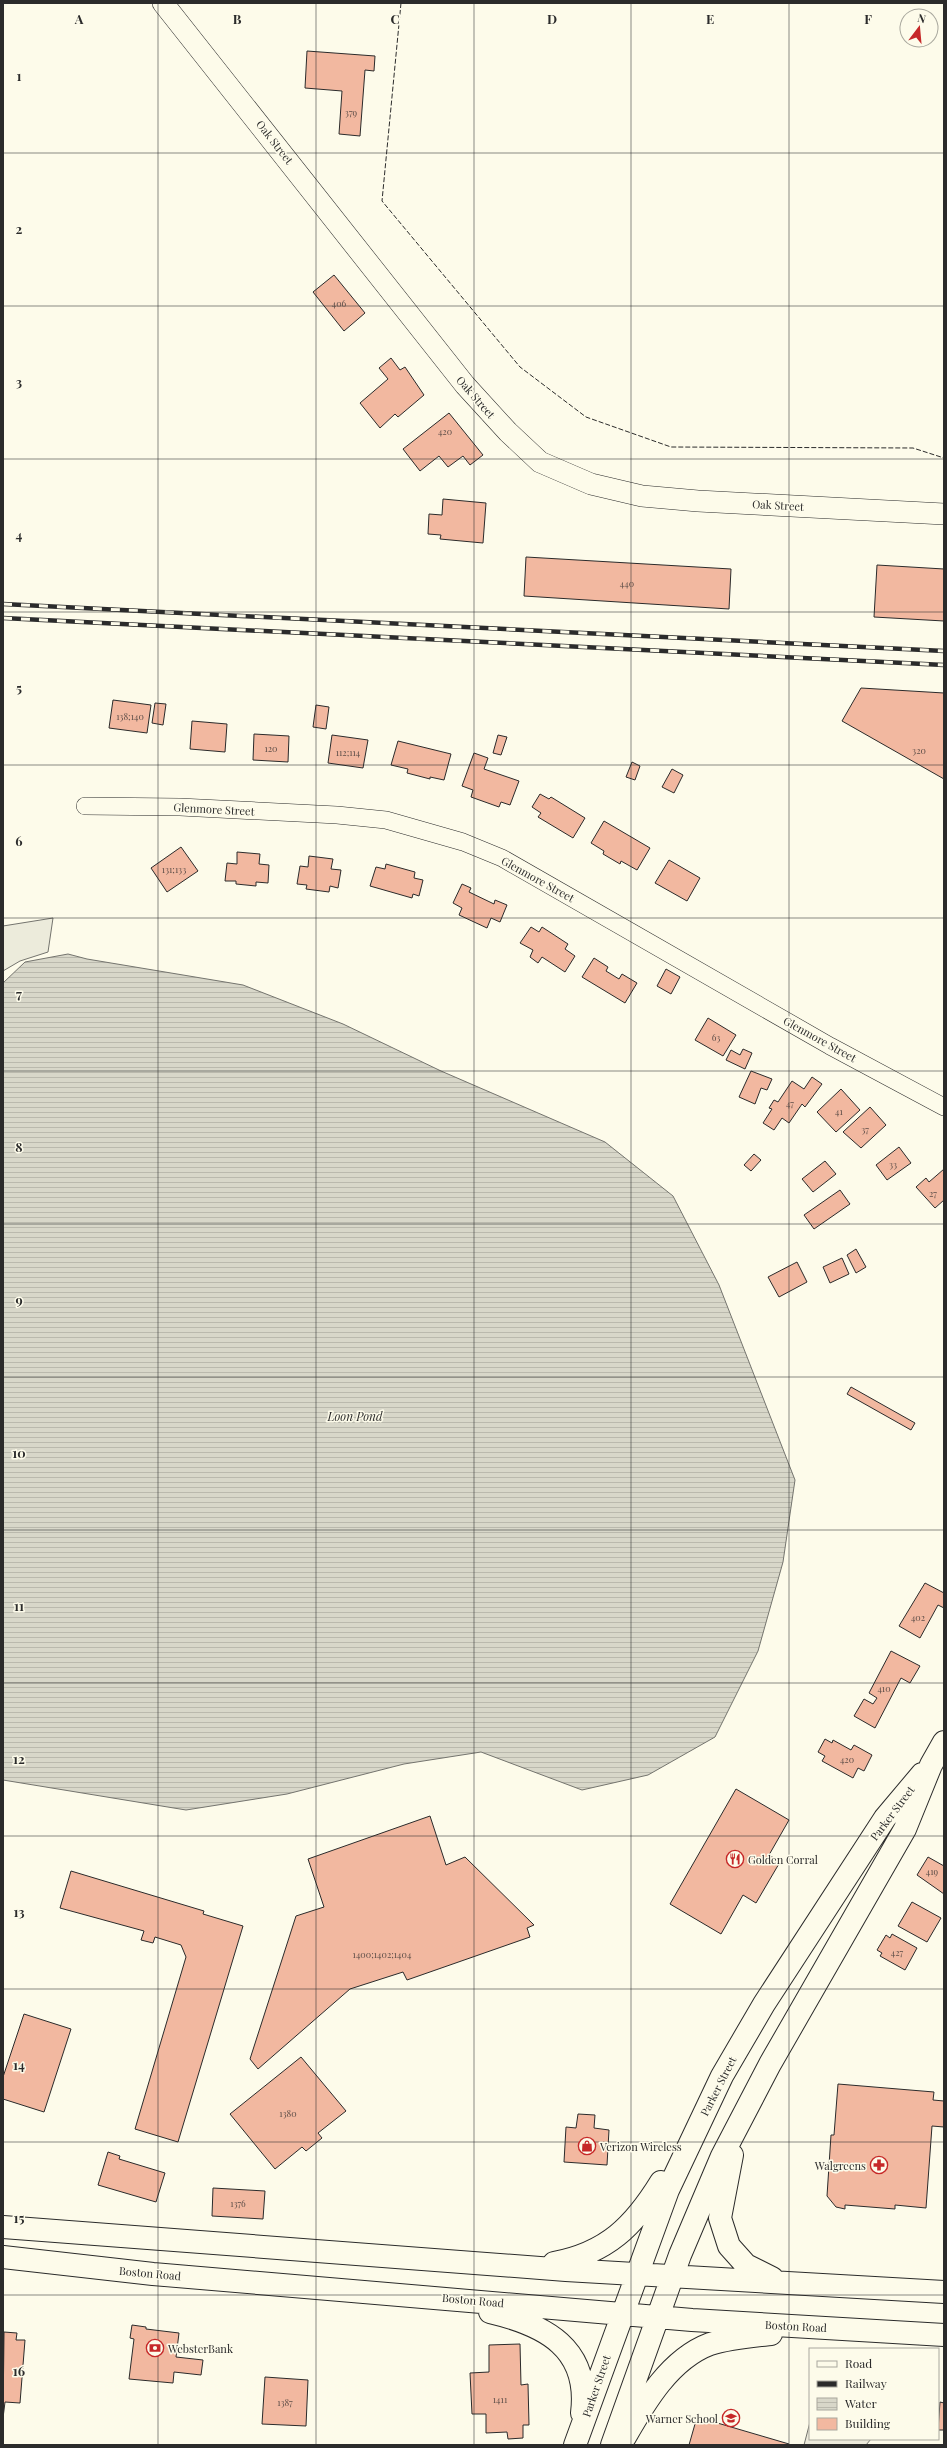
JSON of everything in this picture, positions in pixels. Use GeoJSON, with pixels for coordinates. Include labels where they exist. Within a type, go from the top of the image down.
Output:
{"type":"FeatureCollection","features":[{"type":"Feature","properties":{"kind":"main road","name":"Parker Street"},"geometry":{"type":"LineString","coordinates":[[612,2445],[672,2275],[694,2219],[737,2125],[770,2064],[905,1829],[931,1765],[944,1742]]}},
{"type":"Feature","properties":{"kind":"main road","name":"Parker Street"},"geometry":{"type":"LineString","coordinates":[[575,2445],[636,2274],[668,2190],[732,2058],[764,2004],[885,1818],[931,1765]]}},
{"type":"Feature","properties":{"kind":"main road"},"geometry":{"type":"LineString","coordinates":[[517,2266],[534,2266],[566,2261],[600,2248],[620,2235],[648,2203],[712,2097]]}},
{"type":"Feature","properties":{"kind":"main road"},"geometry":{"type":"LineString","coordinates":[[737,2125],[720,2218],[729,2246],[737,2257],[756,2272],[790,2282]]}},
{"type":"Feature","properties":{"kind":"main road"},"geometry":{"type":"LineString","coordinates":[[3,2227],[517,2266],[944,2292]]}},
{"type":"Feature","properties":{"kind":"main road","name":"Boston Road"},"geometry":{"type":"LineString","coordinates":[[3,2257],[154,2274],[657,2316],[944,2335]]}},
{"type":"Feature","properties":{"kind":"main road"},"geometry":{"type":"LineString","coordinates":[[417,2296],[512,2317],[542,2328],[555,2338],[570,2357],[580,2380],[583,2405],[575,2445]]}},
{"type":"Feature","properties":{"kind":"main road"},"geometry":{"type":"LineString","coordinates":[[620,2445],[660,2383],[681,2362],[710,2345],[748,2336],[825,2328]]}},
{"type":"Feature","properties":{"kind":"street","name":"Oak Street"},"geometry":{"type":"LineString","coordinates":[[163,3],[465,385],[508,432],[540,462],[591,484],[642,496],[698,502],[944,514]]}},
{"type":"Feature","properties":{"kind":"street","name":"Glenmore Street"},"geometry":{"type":"LineString","coordinates":[[85,806],[180,807],[337,815],[386,820],[463,842],[502,858],[830,1046],[944,1107]]}},
{"type":"Feature","properties":{"kind":"shaded area"},"geometry":{"type":"Polygon","coordinates":[[[53,918],[48,952],[20,961],[3,971],[3,926],[53,918]]]}},
{"type":"Feature","properties":{"kind":"shaded area"},"geometry":{"type":"Polygon","coordinates":[[[809,2426],[809,2440],[870,2440],[866,2445],[804,2445],[809,2426]]]}},
{"type":"Feature","properties":{"kind":"water","name":"Loon Pond"},"geometry":{"type":"Polygon","coordinates":[[[68,954],[87,959],[243,985],[343,1024],[441,1071],[605,1142],[673,1196],[719,1285],[795,1480],[783,1562],[758,1651],[715,1737],[648,1775],[582,1790],[481,1752],[404,1764],[287,1794],[186,1810],[3,1780],[3,983],[25,962],[68,954]]]}},
{"type":"Feature","properties":{"kind":"building"},"geometry":{"type":"Polygon","coordinates":[[[307,51],[375,56],[374,71],[365,70],[360,136],[339,134],[342,91],[305,88],[307,51]]]}},
{"type":"Feature","properties":{"kind":"building"},"geometry":{"type":"Polygon","coordinates":[[[334,275],[365,313],[344,331],[313,292],[334,275]]]}},
{"type":"Feature","properties":{"kind":"building"},"geometry":{"type":"Polygon","coordinates":[[[391,358],[400,370],[405,367],[424,395],[398,417],[395,414],[380,428],[360,403],[388,379],[379,368],[391,358]]]}},
{"type":"Feature","properties":{"kind":"building"},"geometry":{"type":"Polygon","coordinates":[[[449,413],[483,455],[470,465],[463,456],[448,467],[439,456],[420,471],[403,449],[449,413]]]}},
{"type":"Feature","properties":{"kind":"building"},"geometry":{"type":"Polygon","coordinates":[[[443,499],[486,503],[483,543],[440,539],[441,535],[428,534],[429,514],[442,515],[443,499]]]}},
{"type":"Feature","properties":{"kind":"building"},"geometry":{"type":"Polygon","coordinates":[[[526,557],[731,569],[729,609],[524,596],[526,557]]]}},
{"type":"Feature","properties":{"kind":"building"},"geometry":{"type":"Polygon","coordinates":[[[877,565],[944,569],[944,621],[874,617],[877,565]]]}},
{"type":"Feature","properties":{"kind":"building"},"geometry":{"type":"Polygon","coordinates":[[[861,688],[944,693],[944,779],[842,721],[861,688]]]}},
{"type":"Feature","properties":{"kind":"building"},"geometry":{"type":"Polygon","coordinates":[[[113,700],[151,705],[147,733],[109,728],[113,700]]]}},
{"type":"Feature","properties":{"kind":"building"},"geometry":{"type":"Polygon","coordinates":[[[155,703],[166,704],[163,725],[152,723],[155,703]]]}},
{"type":"Feature","properties":{"kind":"building"},"geometry":{"type":"Polygon","coordinates":[[[316,705],[329,707],[326,729],[313,727],[316,705]]]}},
{"type":"Feature","properties":{"kind":"building"},"geometry":{"type":"Polygon","coordinates":[[[192,721],[227,724],[225,752],[190,749],[192,721]]]}},
{"type":"Feature","properties":{"kind":"building"},"geometry":{"type":"Polygon","coordinates":[[[254,734],[289,736],[288,762],[253,760],[254,734]]]}},
{"type":"Feature","properties":{"kind":"building"},"geometry":{"type":"Polygon","coordinates":[[[332,735],[368,740],[363,768],[328,763],[332,735]]]}},
{"type":"Feature","properties":{"kind":"building"},"geometry":{"type":"Polygon","coordinates":[[[498,735],[507,737],[501,755],[493,753],[498,735]]]}},
{"type":"Feature","properties":{"kind":"building"},"geometry":{"type":"Polygon","coordinates":[[[398,741],[451,754],[444,780],[430,777],[430,779],[407,773],[408,769],[391,765],[398,741]]]}},
{"type":"Feature","properties":{"kind":"building"},"geometry":{"type":"Polygon","coordinates":[[[474,753],[488,758],[484,769],[519,781],[510,805],[501,802],[499,807],[471,797],[473,790],[462,786],[474,753]]]}},
{"type":"Feature","properties":{"kind":"building"},"geometry":{"type":"Polygon","coordinates":[[[632,762],[640,766],[635,780],[626,777],[632,762]]]}},
{"type":"Feature","properties":{"kind":"building"},"geometry":{"type":"Polygon","coordinates":[[[672,769],[683,775],[674,793],[662,787],[672,769]]]}},
{"type":"Feature","properties":{"kind":"building"},"geometry":{"type":"Polygon","coordinates":[[[540,794],[549,799],[551,797],[585,818],[573,838],[538,817],[541,813],[532,807],[540,794]]]}},
{"type":"Feature","properties":{"kind":"building"},"geometry":{"type":"Polygon","coordinates":[[[604,821],[650,848],[637,870],[621,861],[620,864],[603,854],[604,851],[591,843],[604,821]]]}},
{"type":"Feature","properties":{"kind":"building"},"geometry":{"type":"Polygon","coordinates":[[[181,847],[198,871],[167,892],[151,868],[181,847]]]}},
{"type":"Feature","properties":{"kind":"building"},"geometry":{"type":"Polygon","coordinates":[[[237,852],[260,854],[259,864],[269,865],[268,883],[256,882],[256,886],[236,884],[236,881],[225,881],[227,863],[237,864],[237,852]]]}},
{"type":"Feature","properties":{"kind":"building"},"geometry":{"type":"Polygon","coordinates":[[[309,856],[333,859],[331,869],[341,870],[338,888],[330,886],[329,892],[306,889],[307,885],[297,884],[300,866],[308,867],[309,856]]]}},
{"type":"Feature","properties":{"kind":"building"},"geometry":{"type":"Polygon","coordinates":[[[669,860],[700,878],[687,901],[655,883],[669,860]]]}},
{"type":"Feature","properties":{"kind":"building"},"geometry":{"type":"Polygon","coordinates":[[[386,864],[415,872],[414,878],[423,880],[419,896],[413,894],[412,898],[370,886],[376,867],[385,869],[386,864]]]}},
{"type":"Feature","properties":{"kind":"building"},"geometry":{"type":"Polygon","coordinates":[[[462,884],[471,888],[469,892],[494,904],[495,900],[507,905],[500,922],[491,918],[487,928],[459,915],[462,908],[453,903],[462,884]]]}},
{"type":"Feature","properties":{"kind":"building"},"geometry":{"type":"Polygon","coordinates":[[[531,927],[539,932],[542,927],[568,944],[565,949],[575,956],[565,972],[542,957],[538,963],[530,957],[533,950],[520,943],[531,927]]]}},
{"type":"Feature","properties":{"kind":"building"},"geometry":{"type":"Polygon","coordinates":[[[594,958],[608,967],[606,971],[619,979],[622,974],[637,983],[625,1003],[582,977],[594,958]]]}},
{"type":"Feature","properties":{"kind":"building"},"geometry":{"type":"Polygon","coordinates":[[[666,969],[680,977],[671,994],[657,986],[666,969]]]}},
{"type":"Feature","properties":{"kind":"building"},"geometry":{"type":"Polygon","coordinates":[[[708,1018],[736,1035],[723,1056],[695,1040],[708,1018]]]}},
{"type":"Feature","properties":{"kind":"building"},"geometry":{"type":"Polygon","coordinates":[[[743,1049],[752,1053],[745,1069],[726,1060],[731,1050],[740,1055],[743,1049]]]}},
{"type":"Feature","properties":{"kind":"building"},"geometry":{"type":"Polygon","coordinates":[[[751,1071],[772,1079],[767,1090],[761,1088],[755,1104],[739,1097],[751,1071]]]}},
{"type":"Feature","properties":{"kind":"building"},"geometry":{"type":"Polygon","coordinates":[[[812,1077],[822,1084],[805,1107],[802,1104],[789,1123],[782,1118],[774,1130],[763,1123],[772,1109],[769,1108],[774,1100],[778,1102],[792,1081],[804,1089],[812,1077]]]}},
{"type":"Feature","properties":{"kind":"building"},"geometry":{"type":"Polygon","coordinates":[[[841,1089],[860,1110],[836,1132],[817,1112],[841,1089]]]}},
{"type":"Feature","properties":{"kind":"building"},"geometry":{"type":"Polygon","coordinates":[[[870,1107],[886,1125],[861,1148],[843,1132],[870,1107]]]}},
{"type":"Feature","properties":{"kind":"building"},"geometry":{"type":"Polygon","coordinates":[[[899,1147],[911,1163],[887,1180],[876,1165],[899,1147]]]}},
{"type":"Feature","properties":{"kind":"building"},"geometry":{"type":"Polygon","coordinates":[[[754,1154],[761,1160],[751,1171],[744,1165],[754,1154]]]}},
{"type":"Feature","properties":{"kind":"building"},"geometry":{"type":"Polygon","coordinates":[[[825,1161],[836,1174],[813,1192],[802,1179],[825,1161]]]}},
{"type":"Feature","properties":{"kind":"building"},"geometry":{"type":"Polygon","coordinates":[[[944,1169],[944,1200],[935,1208],[916,1187],[926,1178],[929,1182],[944,1169]]]}},
{"type":"Feature","properties":{"kind":"building"},"geometry":{"type":"Polygon","coordinates":[[[840,1190],[850,1204],[814,1229],[804,1215],[840,1190]]]}},
{"type":"Feature","properties":{"kind":"building"},"geometry":{"type":"Polygon","coordinates":[[[856,1249],[866,1267],[856,1273],[847,1255],[856,1249]]]}},
{"type":"Feature","properties":{"kind":"building"},"geometry":{"type":"Polygon","coordinates":[[[842,1258],[849,1274],[830,1283],[823,1267],[842,1258]]]}},
{"type":"Feature","properties":{"kind":"building"},"geometry":{"type":"Polygon","coordinates":[[[797,1262],[807,1282],[779,1297],[768,1277],[797,1262]]]}},
{"type":"Feature","properties":{"kind":"building"},"geometry":{"type":"Polygon","coordinates":[[[851,1387],[915,1423],[911,1430],[847,1394],[851,1387]]]}},
{"type":"Feature","properties":{"kind":"building"},"geometry":{"type":"Polygon","coordinates":[[[925,1583],[944,1593],[944,1608],[938,1605],[920,1638],[899,1626],[925,1583]]]}},
{"type":"Feature","properties":{"kind":"building"},"geometry":{"type":"Polygon","coordinates":[[[891,1651],[920,1666],[910,1683],[901,1678],[875,1728],[854,1716],[864,1699],[873,1704],[877,1698],[869,1693],[891,1651]]]}},
{"type":"Feature","properties":{"kind":"building"},"geometry":{"type":"Polygon","coordinates":[[[825,1739],[832,1743],[833,1740],[851,1750],[854,1745],[872,1755],[864,1771],[858,1768],[853,1778],[822,1761],[825,1756],[818,1752],[825,1739]]]}},
{"type":"Feature","properties":{"kind":"building","name":"Golden Corral"},"geometry":{"type":"Polygon","coordinates":[[[736,1789],[789,1820],[769,1855],[780,1862],[756,1903],[743,1895],[721,1934],[670,1904],[736,1789]]]}},
{"type":"Feature","properties":{"kind":"building"},"geometry":{"type":"Polygon","coordinates":[[[430,1816],[446,1865],[465,1857],[534,1925],[527,1928],[530,1937],[407,1980],[403,1972],[350,1989],[258,2069],[250,2059],[296,1916],[324,1907],[308,1859],[430,1816]]]}},
{"type":"Feature","properties":{"kind":"building"},"geometry":{"type":"Polygon","coordinates":[[[928,1857],[944,1866],[944,1894],[917,1875],[928,1857]]]}},
{"type":"Feature","properties":{"kind":"building"},"geometry":{"type":"Polygon","coordinates":[[[71,1871],[204,1911],[203,1914],[243,1926],[178,2142],[135,2129],[186,1957],[181,1945],[155,1937],[153,1943],[141,1940],[144,1931],[60,1908],[71,1871]]]}},
{"type":"Feature","properties":{"kind":"building"},"geometry":{"type":"Polygon","coordinates":[[[912,1902],[941,1918],[927,1942],[898,1926],[912,1902]]]}},
{"type":"Feature","properties":{"kind":"building"},"geometry":{"type":"Polygon","coordinates":[[[892,1934],[917,1948],[905,1970],[880,1956],[882,1953],[877,1950],[886,1935],[890,1938],[892,1934]]]}},
{"type":"Feature","properties":{"kind":"building"},"geometry":{"type":"Polygon","coordinates":[[[24,2014],[71,2029],[44,2112],[3,2099],[3,2077],[24,2014]]]}},
{"type":"Feature","properties":{"kind":"building"},"geometry":{"type":"Polygon","coordinates":[[[301,2057],[346,2111],[318,2133],[322,2138],[306,2151],[302,2147],[275,2169],[230,2114],[301,2057]]]}},
{"type":"Feature","properties":{"kind":"building","name":"Walgreens"},"geometry":{"type":"Polygon","coordinates":[[[838,2084],[934,2092],[933,2100],[944,2101],[944,2127],[932,2126],[926,2208],[895,2205],[895,2209],[845,2205],[845,2209],[836,2207],[827,2196],[831,2135],[834,2135],[838,2084]]]}},
{"type":"Feature","properties":{"kind":"building","name":"Verizon Wireless"},"geometry":{"type":"Polygon","coordinates":[[[578,2114],[595,2115],[594,2128],[609,2130],[607,2165],[564,2162],[566,2127],[576,2128],[578,2114]]]}},
{"type":"Feature","properties":{"kind":"building"},"geometry":{"type":"Polygon","coordinates":[[[108,2152],[120,2156],[119,2159],[165,2173],[156,2202],[98,2185],[108,2152]]]}},
{"type":"Feature","properties":{"kind":"building"},"geometry":{"type":"Polygon","coordinates":[[[213,2188],[265,2191],[263,2219],[212,2216],[213,2188]]]}},
{"type":"Feature","properties":{"kind":"building","name":"WebsterBank"},"geometry":{"type":"Polygon","coordinates":[[[132,2325],[146,2327],[146,2329],[179,2333],[176,2357],[203,2360],[201,2375],[174,2372],[173,2383],[129,2379],[134,2339],[130,2338],[132,2325]]]}},
{"type":"Feature","properties":{"kind":"building"},"geometry":{"type":"Polygon","coordinates":[[[4,2332],[17,2333],[16,2340],[25,2340],[20,2403],[5,2402],[3,2418],[4,2332]]]}},
{"type":"Feature","properties":{"kind":"building"},"geometry":{"type":"Polygon","coordinates":[[[520,2344],[521,2385],[528,2384],[529,2425],[523,2425],[523,2438],[508,2439],[507,2432],[486,2433],[486,2414],[472,2414],[470,2373],[489,2372],[489,2345],[520,2344]]]}},
{"type":"Feature","properties":{"kind":"building"},"geometry":{"type":"Polygon","coordinates":[[[265,2377],[308,2380],[306,2426],[262,2424],[265,2377]]]}},
{"type":"Feature","properties":{"kind":"building"},"geometry":{"type":"Polygon","coordinates":[[[940,2402],[944,2403],[944,2430],[939,2430],[940,2402]]]}},
{"type":"Feature","properties":{"kind":"building"},"geometry":{"type":"Polygon","coordinates":[[[697,2417],[789,2444],[789,2445],[689,2445],[697,2417]]]}},
{"type":"Feature","properties":{"kind":"railway"},"geometry":{"type":"LineString","coordinates":[[3,604],[944,651]]}},
{"type":"Feature","properties":{"kind":"railway"},"geometry":{"type":"LineString","coordinates":[[3,618],[944,665]]}},
{"type":"Feature","properties":{"kind":"fence"},"geometry":{"type":"LineString","coordinates":[[401,3],[382,201],[520,367],[586,417],[671,447],[913,448],[944,458]]}},
{"type":"Feature","properties":{"kind":"place","name":"Golden Corral"},"geometry":{"type":"Point","coordinates":[735,1859]}},
{"type":"Feature","properties":{"kind":"place","name":"Verizon Wireless"},"geometry":{"type":"Point","coordinates":[587,2146]}},
{"type":"Feature","properties":{"kind":"place","name":"Walgreens"},"geometry":{"type":"Point","coordinates":[879,2165]}},
{"type":"Feature","properties":{"kind":"place","name":"WebsterBank"},"geometry":{"type":"Point","coordinates":[155,2348]}},
{"type":"Feature","properties":{"kind":"place","name":"Warner School"},"geometry":{"type":"Point","coordinates":[731,2418]}}]}
